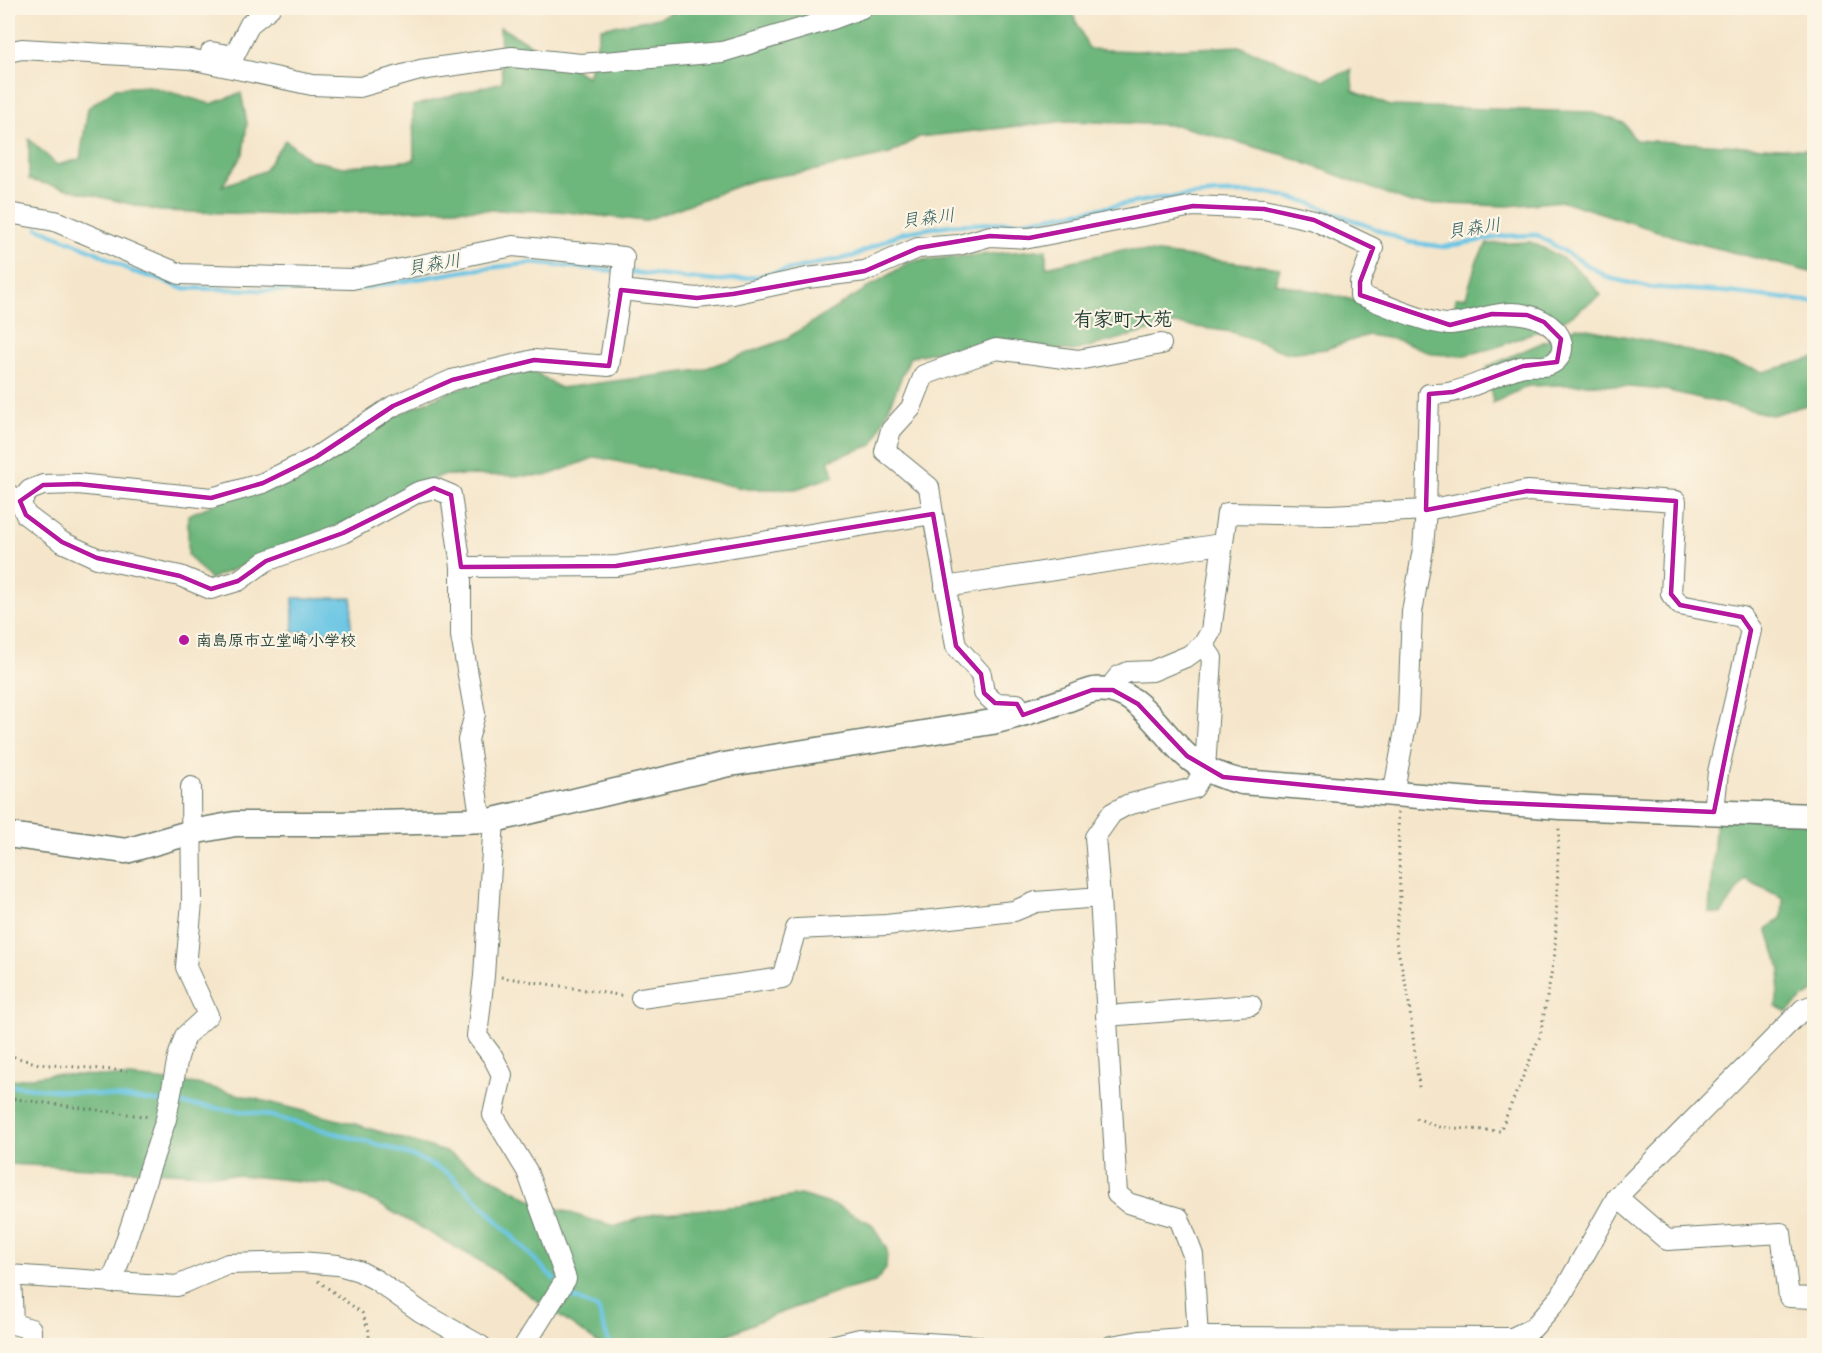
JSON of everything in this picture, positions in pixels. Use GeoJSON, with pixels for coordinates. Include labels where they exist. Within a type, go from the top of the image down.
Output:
{"type":"FeatureCollection","features":[{"type":"Feature","properties":{"kind":"street"},"geometry":{"type":"LineString","coordinates":[[190,59],[203,51],[234,56],[250,24],[270,8]]}},
{"type":"Feature","properties":{"kind":"street"},"geometry":{"type":"LineString","coordinates":[[8,52],[22,49],[190,59],[312,85],[360,87],[420,70],[512,57],[581,64],[722,52],[862,8]]}},
{"type":"Feature","properties":{"kind":"street"},"geometry":{"type":"LineString","coordinates":[[623,278],[697,298],[733,294],[807,278],[865,271],[918,248],[959,244],[990,236],[1029,238],[1192,206],[1264,209],[1314,220],[1373,248],[1360,282],[1360,295],[1432,322],[1450,325],[1492,314],[1510,313],[1527,315],[1544,322],[1555,330],[1561,339],[1563,347],[1557,362],[1547,366],[1523,366],[1453,392],[1429,394],[1423,549],[1412,612],[1408,714],[1395,795]]}},
{"type":"Feature","properties":{"kind":"street"},"geometry":{"type":"LineString","coordinates":[[8,213],[56,221],[180,274],[352,279],[513,246],[624,256],[623,278],[609,366],[534,360],[452,380],[393,406],[316,458],[263,483],[210,498],[78,484],[43,485],[14,497],[26,514],[62,542],[97,558],[180,576],[211,589],[238,581],[266,561],[343,533],[418,492],[434,488],[451,495],[460,567],[461,636],[476,714],[468,740],[488,820],[484,976],[477,1036],[493,1057],[502,1075],[493,1115],[527,1171],[566,1279],[524,1346]]}},
{"type":"Feature","properties":{"kind":"street"},"geometry":{"type":"LineString","coordinates":[[1023,715],[1017,704],[995,703],[984,693],[981,674],[956,646],[929,487],[885,451],[891,430],[911,408],[924,375],[996,349],[1078,360],[1161,344]]}},
{"type":"Feature","properties":{"kind":"street"},"geometry":{"type":"LineString","coordinates":[[1113,690],[1114,682],[1119,676],[1128,672],[1152,671],[1188,656],[1203,645],[1211,631],[1227,513],[1330,515],[1426,510],[1527,491],[1676,501],[1671,594],[1680,605],[1742,617],[1751,630],[1718,772],[1714,812]]}},
{"type":"Feature","properties":{"kind":"street"},"geometry":{"type":"LineString","coordinates":[[460,567],[616,566],[933,514]]}},
{"type":"Feature","properties":{"kind":"street"},"geometry":{"type":"LineString","coordinates":[[945,587],[1221,544]]}},
{"type":"Feature","properties":{"kind":"street"},"geometry":{"type":"LineString","coordinates":[[1198,1338],[1193,1255],[1179,1218],[1128,1203],[1117,1194],[1095,837],[1112,813],[1127,805],[1194,788],[1205,769],[1212,658],[1203,645]]}},
{"type":"Feature","properties":{"kind":"street"},"geometry":{"type":"LineString","coordinates":[[8,835],[126,851],[192,832],[235,824],[488,820],[724,765],[992,722],[1023,715],[1092,690],[1113,690],[1138,704],[1187,756],[1205,769],[1222,777],[1242,782],[1560,807],[1815,816]]}},
{"type":"Feature","properties":{"kind":"street"},"geometry":{"type":"LineString","coordinates":[[112,1283],[167,1116],[178,1057],[185,1036],[207,1016],[186,967],[192,903],[191,787]]}},
{"type":"Feature","properties":{"kind":"street"},"geometry":{"type":"LineString","coordinates":[[641,998],[782,978],[796,929],[897,924],[1014,911],[1036,902],[1100,897]]}},
{"type":"Feature","properties":{"kind":"street"},"geometry":{"type":"LineString","coordinates":[[1106,1016],[1251,1005]]}},
{"type":"Feature","properties":{"kind":"street"},"geometry":{"type":"LineString","coordinates":[[1111,1346],[1140,1341],[1198,1338],[1486,1342],[1512,1338],[1533,1328],[1561,1296],[1617,1197],[1803,1010],[1815,1005]]}},
{"type":"Feature","properties":{"kind":"street"},"geometry":{"type":"LineString","coordinates":[[1617,1197],[1667,1240],[1781,1233],[1789,1297],[1815,1298]]}},
{"type":"Feature","properties":{"kind":"street"},"geometry":{"type":"LineString","coordinates":[[31,1346],[31,1329],[13,1324],[9,1275],[177,1286],[228,1264],[300,1262],[338,1265],[359,1271],[376,1280],[421,1312],[481,1346]]}},
{"type":"Feature","properties":{"kind":"street"},"geometry":{"type":"LineString","coordinates":[[831,1346],[860,1339],[977,1346]]}},
{"type":"Feature","properties":{"kind":"path"},"geometry":{"type":"LineString","coordinates":[[1395,795],[1400,900],[1395,937],[1408,995],[1419,1087]]}},
{"type":"Feature","properties":{"kind":"path"},"geometry":{"type":"LineString","coordinates":[[1416,1118],[1439,1127],[1500,1131],[1540,1036],[1555,953],[1560,807]]}},
{"type":"Feature","properties":{"kind":"path"},"geometry":{"type":"LineString","coordinates":[[484,976],[519,979],[641,998]]}},
{"type":"Feature","properties":{"kind":"path"},"geometry":{"type":"LineString","coordinates":[[8,1055],[39,1064],[127,1071]]}},
{"type":"Feature","properties":{"kind":"path"},"geometry":{"type":"LineString","coordinates":[[8,1098],[167,1116]]}},
{"type":"Feature","properties":{"kind":"path"},"geometry":{"type":"LineString","coordinates":[[300,1262],[301,1268],[362,1312],[369,1331],[369,1346]]}},
{"type":"Feature","properties":{"kind":"highlighted area"},"geometry":{"type":"Polygon","coordinates":[[[1193,206],[1264,209],[1314,220],[1373,248],[1360,282],[1360,295],[1450,325],[1492,314],[1527,315],[1544,322],[1561,339],[1557,362],[1523,366],[1453,392],[1429,394],[1426,510],[1527,491],[1676,501],[1671,594],[1680,605],[1742,617],[1751,630],[1714,812],[1478,802],[1223,777],[1187,756],[1138,704],[1113,690],[1092,690],[1023,715],[1017,704],[995,703],[984,693],[981,674],[956,646],[933,514],[616,566],[461,567],[451,495],[434,488],[343,533],[266,561],[238,581],[211,589],[180,576],[97,558],[62,542],[26,515],[20,501],[43,485],[78,484],[211,498],[263,483],[316,457],[393,406],[452,380],[534,360],[609,366],[621,290],[697,298],[733,294],[865,271],[918,248],[990,236],[1029,238],[1193,206]]]}},
{"type":"Feature","properties":{"kind":"green space"},"geometry":{"type":"Polygon","coordinates":[[[683,8],[1070,8],[1089,49],[1136,51],[1239,46],[1324,80],[1351,70],[1353,91],[1390,106],[1590,112],[1624,123],[1635,140],[1814,150],[1814,273],[1689,241],[1563,201],[1508,206],[1411,203],[1284,155],[1176,125],[1067,121],[919,137],[890,154],[816,170],[754,180],[644,221],[558,211],[442,209],[287,215],[160,211],[29,180],[29,139],[57,165],[80,159],[88,108],[116,88],[149,86],[211,104],[241,93],[247,123],[243,154],[222,186],[264,171],[285,140],[310,160],[343,167],[414,160],[413,106],[502,82],[500,27],[588,77],[601,28],[658,18],[683,8]]]}},
{"type":"Feature","properties":{"kind":"green space"},"geometry":{"type":"Polygon","coordinates":[[[1530,242],[1570,263],[1601,295],[1566,319],[1497,347],[1462,356],[1433,354],[1399,340],[1368,335],[1326,349],[1287,353],[1232,332],[1175,324],[1073,351],[991,340],[910,357],[873,445],[828,460],[834,476],[796,489],[747,489],[596,457],[546,476],[442,475],[385,506],[210,579],[188,555],[188,515],[320,464],[395,416],[453,390],[529,368],[560,388],[701,370],[784,340],[911,261],[1046,249],[1046,267],[1126,249],[1280,268],[1275,283],[1456,325],[1455,298],[1466,297],[1477,260],[1487,244],[1530,242]]]}},
{"type":"Feature","properties":{"kind":"green space"},"geometry":{"type":"Polygon","coordinates":[[[1577,327],[1665,344],[1764,372],[1814,358],[1814,403],[1772,415],[1665,390],[1593,384],[1528,386],[1493,403],[1487,367],[1577,327]]]}},
{"type":"Feature","properties":{"kind":"green space"},"geometry":{"type":"Polygon","coordinates":[[[1716,818],[1814,820],[1814,992],[1787,1012],[1776,1006],[1781,969],[1767,929],[1782,917],[1783,898],[1745,879],[1721,914],[1709,913],[1716,818]]]}},
{"type":"Feature","properties":{"kind":"green space"},"geometry":{"type":"Polygon","coordinates":[[[51,1074],[130,1077],[197,1084],[355,1124],[446,1152],[530,1199],[616,1226],[654,1214],[740,1206],[800,1195],[837,1206],[872,1224],[887,1250],[886,1269],[875,1282],[841,1291],[761,1320],[708,1345],[601,1345],[482,1262],[375,1202],[329,1184],[249,1176],[8,1164],[8,1081],[51,1074]]]}},
{"type":"Feature","properties":{"kind":"water"},"geometry":{"type":"Polygon","coordinates":[[[293,598],[352,598],[351,632],[293,632],[293,598]]]}},
{"type":"Feature","properties":{"kind":"waterway","name":"貝森川"},"geometry":{"type":"LineString","coordinates":[[628,272],[714,281],[755,277],[854,256],[901,233],[950,225],[1020,222],[1155,199],[1218,193],[1270,193],[1308,202],[1408,242],[1444,247],[1505,236],[1537,235],[1609,278],[1647,287],[1727,292],[1814,302]]}},
{"type":"Feature","properties":{"kind":"waterway","name":"貝森川"},"geometry":{"type":"LineString","coordinates":[[38,228],[96,252],[131,271],[181,288],[338,292],[471,270],[532,263],[617,271]]}},
{"type":"Feature","properties":{"kind":"waterway"},"geometry":{"type":"LineString","coordinates":[[8,1085],[165,1102]]}},
{"type":"Feature","properties":{"kind":"waterway"},"geometry":{"type":"LineString","coordinates":[[173,1103],[264,1114],[390,1148],[417,1158],[448,1173],[554,1279]]}},
{"type":"Feature","properties":{"kind":"waterway"},"geometry":{"type":"LineString","coordinates":[[570,1296],[598,1309],[610,1346]]}},
{"type":"Feature","properties":{"kind":"place","name":"南島原市立堂崎小学校"},"geometry":{"type":"Point","coordinates":[184,640]}},
{"type":"Feature","properties":{"kind":"district","name":"有家町大苑"},"geometry":{"type":"Point","coordinates":[1123,319]}}]}
